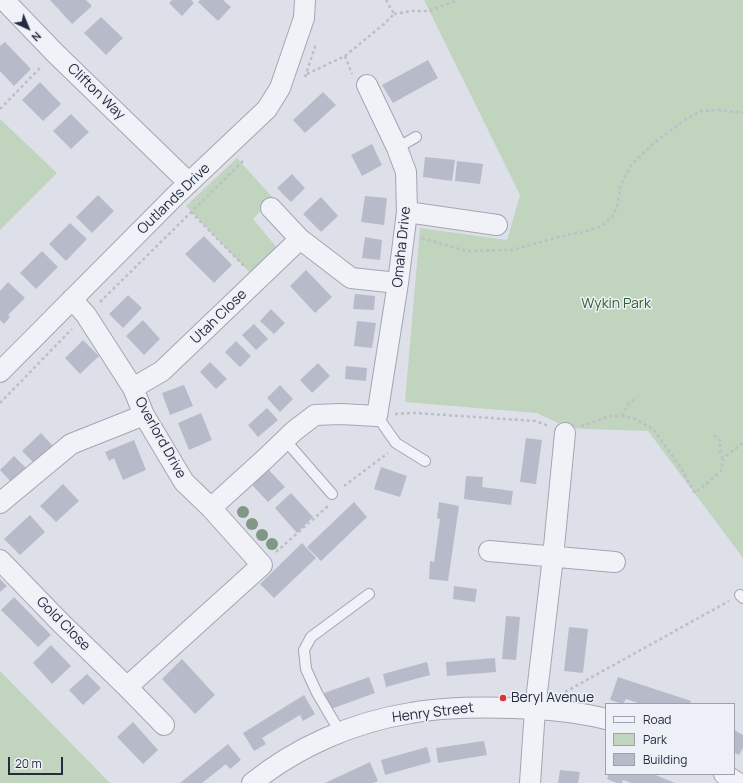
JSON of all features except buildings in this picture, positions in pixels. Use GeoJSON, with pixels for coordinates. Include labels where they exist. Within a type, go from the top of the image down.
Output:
{"type":"FeatureCollection","features":[{"type":"Feature","properties":{"kind":"street","name":"Clifton Way"},"geometry":{"type":"LineString","coordinates":[[4,0],[183,189]]}},
{"type":"Feature","properties":{"kind":"street","name":"Outlands Drive"},"geometry":{"type":"LineString","coordinates":[[0,372],[183,189],[267,109],[280,88],[304,18],[305,0]]}},
{"type":"Feature","properties":{"kind":"street","name":"Omaha Drive"},"geometry":{"type":"LineString","coordinates":[[366,85],[397,148],[406,172],[407,212],[405,232],[377,416]]}},
{"type":"Feature","properties":{"kind":"street"},"geometry":{"type":"LineString","coordinates":[[271,208],[300,239],[352,278],[398,283]]}},
{"type":"Feature","properties":{"kind":"street"},"geometry":{"type":"LineString","coordinates":[[407,212],[497,225]]}},
{"type":"Feature","properties":{"kind":"street","name":"Utah Close"},"geometry":{"type":"LineString","coordinates":[[133,388],[162,371],[300,239]]}},
{"type":"Feature","properties":{"kind":"street","name":"Overlord Drive"},"geometry":{"type":"LineString","coordinates":[[72,299],[86,315],[133,388],[144,415],[184,482],[211,508],[262,565],[127,687]]}},
{"type":"Feature","properties":{"kind":"street"},"geometry":{"type":"LineString","coordinates":[[211,508],[285,440],[315,415],[341,414],[377,416]]}},
{"type":"Feature","properties":{"kind":"street"},"geometry":{"type":"LineString","coordinates":[[0,503],[71,444],[144,415]]}},
{"type":"Feature","properties":{"kind":"street"},"geometry":{"type":"LineString","coordinates":[[530,783],[535,709],[553,557],[565,433]]}},
{"type":"Feature","properties":{"kind":"street"},"geometry":{"type":"LineString","coordinates":[[490,550],[615,562]]}},
{"type":"Feature","properties":{"kind":"street","name":"Gold Close"},"geometry":{"type":"LineString","coordinates":[[0,560],[164,725]]}},
{"type":"Feature","properties":{"kind":"street","name":"Henry Street"},"geometry":{"type":"LineString","coordinates":[[252,783],[299,751],[340,732],[369,722],[410,713],[478,707],[535,709],[583,713],[605,719]]}},
{"type":"Feature","properties":{"kind":"street"},"geometry":{"type":"LineString","coordinates":[[726,775],[738,783]]}},
{"type":"Feature","properties":{"kind":"lane"},"geometry":{"type":"LineString","coordinates":[[397,148],[416,137]]}},
{"type":"Feature","properties":{"kind":"lane"},"geometry":{"type":"LineString","coordinates":[[377,416],[396,443],[425,461]]}},
{"type":"Feature","properties":{"kind":"lane"},"geometry":{"type":"LineString","coordinates":[[285,440],[332,494]]}},
{"type":"Feature","properties":{"kind":"lane"},"geometry":{"type":"LineString","coordinates":[[340,732],[317,693],[306,669],[304,650],[312,637],[369,594]]}},
{"type":"Feature","properties":{"kind":"path"},"geometry":{"type":"LineString","coordinates":[[386,0],[394,14]]}},
{"type":"Feature","properties":{"kind":"path"},"geometry":{"type":"LineString","coordinates":[[280,88],[345,56],[394,14],[412,11],[429,11],[458,0]]}},
{"type":"Feature","properties":{"kind":"path"},"geometry":{"type":"LineString","coordinates":[[0,108],[55,53]]}},
{"type":"Feature","properties":{"kind":"path"},"geometry":{"type":"LineString","coordinates":[[405,232],[466,251],[512,250],[562,236],[584,232],[600,226],[612,217],[617,207],[621,185],[631,165],[654,143],[686,119],[701,112],[720,110],[743,113]]}},
{"type":"Feature","properties":{"kind":"path"},"geometry":{"type":"LineString","coordinates":[[0,403],[86,315],[244,159]]}},
{"type":"Feature","properties":{"kind":"path"},"geometry":{"type":"LineString","coordinates":[[183,189],[191,212],[257,280]]}},
{"type":"Feature","properties":{"kind":"path"},"geometry":{"type":"LineString","coordinates":[[622,416],[629,403],[637,398]]}},
{"type":"Feature","properties":{"kind":"path"},"geometry":{"type":"LineString","coordinates":[[377,416],[415,413],[535,420],[565,433],[610,416],[622,416],[635,419],[653,429],[695,493],[721,471],[723,458],[720,454],[721,442],[714,435]]}},
{"type":"Feature","properties":{"kind":"path"},"geometry":{"type":"LineString","coordinates":[[723,458],[743,443]]}},
{"type":"Feature","properties":{"kind":"path"},"geometry":{"type":"LineString","coordinates":[[563,694],[742,596]]}},
{"type":"Feature","properties":{"kind":"green space","name":"Wykin Park"},"geometry":{"type":"Polygon","coordinates":[[[424,0],[743,0],[743,558],[648,431],[566,427],[537,413],[405,402],[420,228],[507,240],[520,195],[424,0]]]}},
{"type":"Feature","properties":{"kind":"green space"},"geometry":{"type":"Polygon","coordinates":[[[0,119],[57,173],[0,230],[0,119]]]}},
{"type":"Feature","properties":{"kind":"green space"},"geometry":{"type":"Polygon","coordinates":[[[237,158],[273,198],[253,219],[283,255],[257,280],[186,206],[237,158]]]}},
{"type":"Feature","properties":{"kind":"green space"},"geometry":{"type":"Polygon","coordinates":[[[0,671],[110,783],[0,783],[0,671]]]}},
{"type":"Feature","properties":{"kind":"place","name":"Beryl Avenue"},"geometry":{"type":"Point","coordinates":[503,698]}}]}
